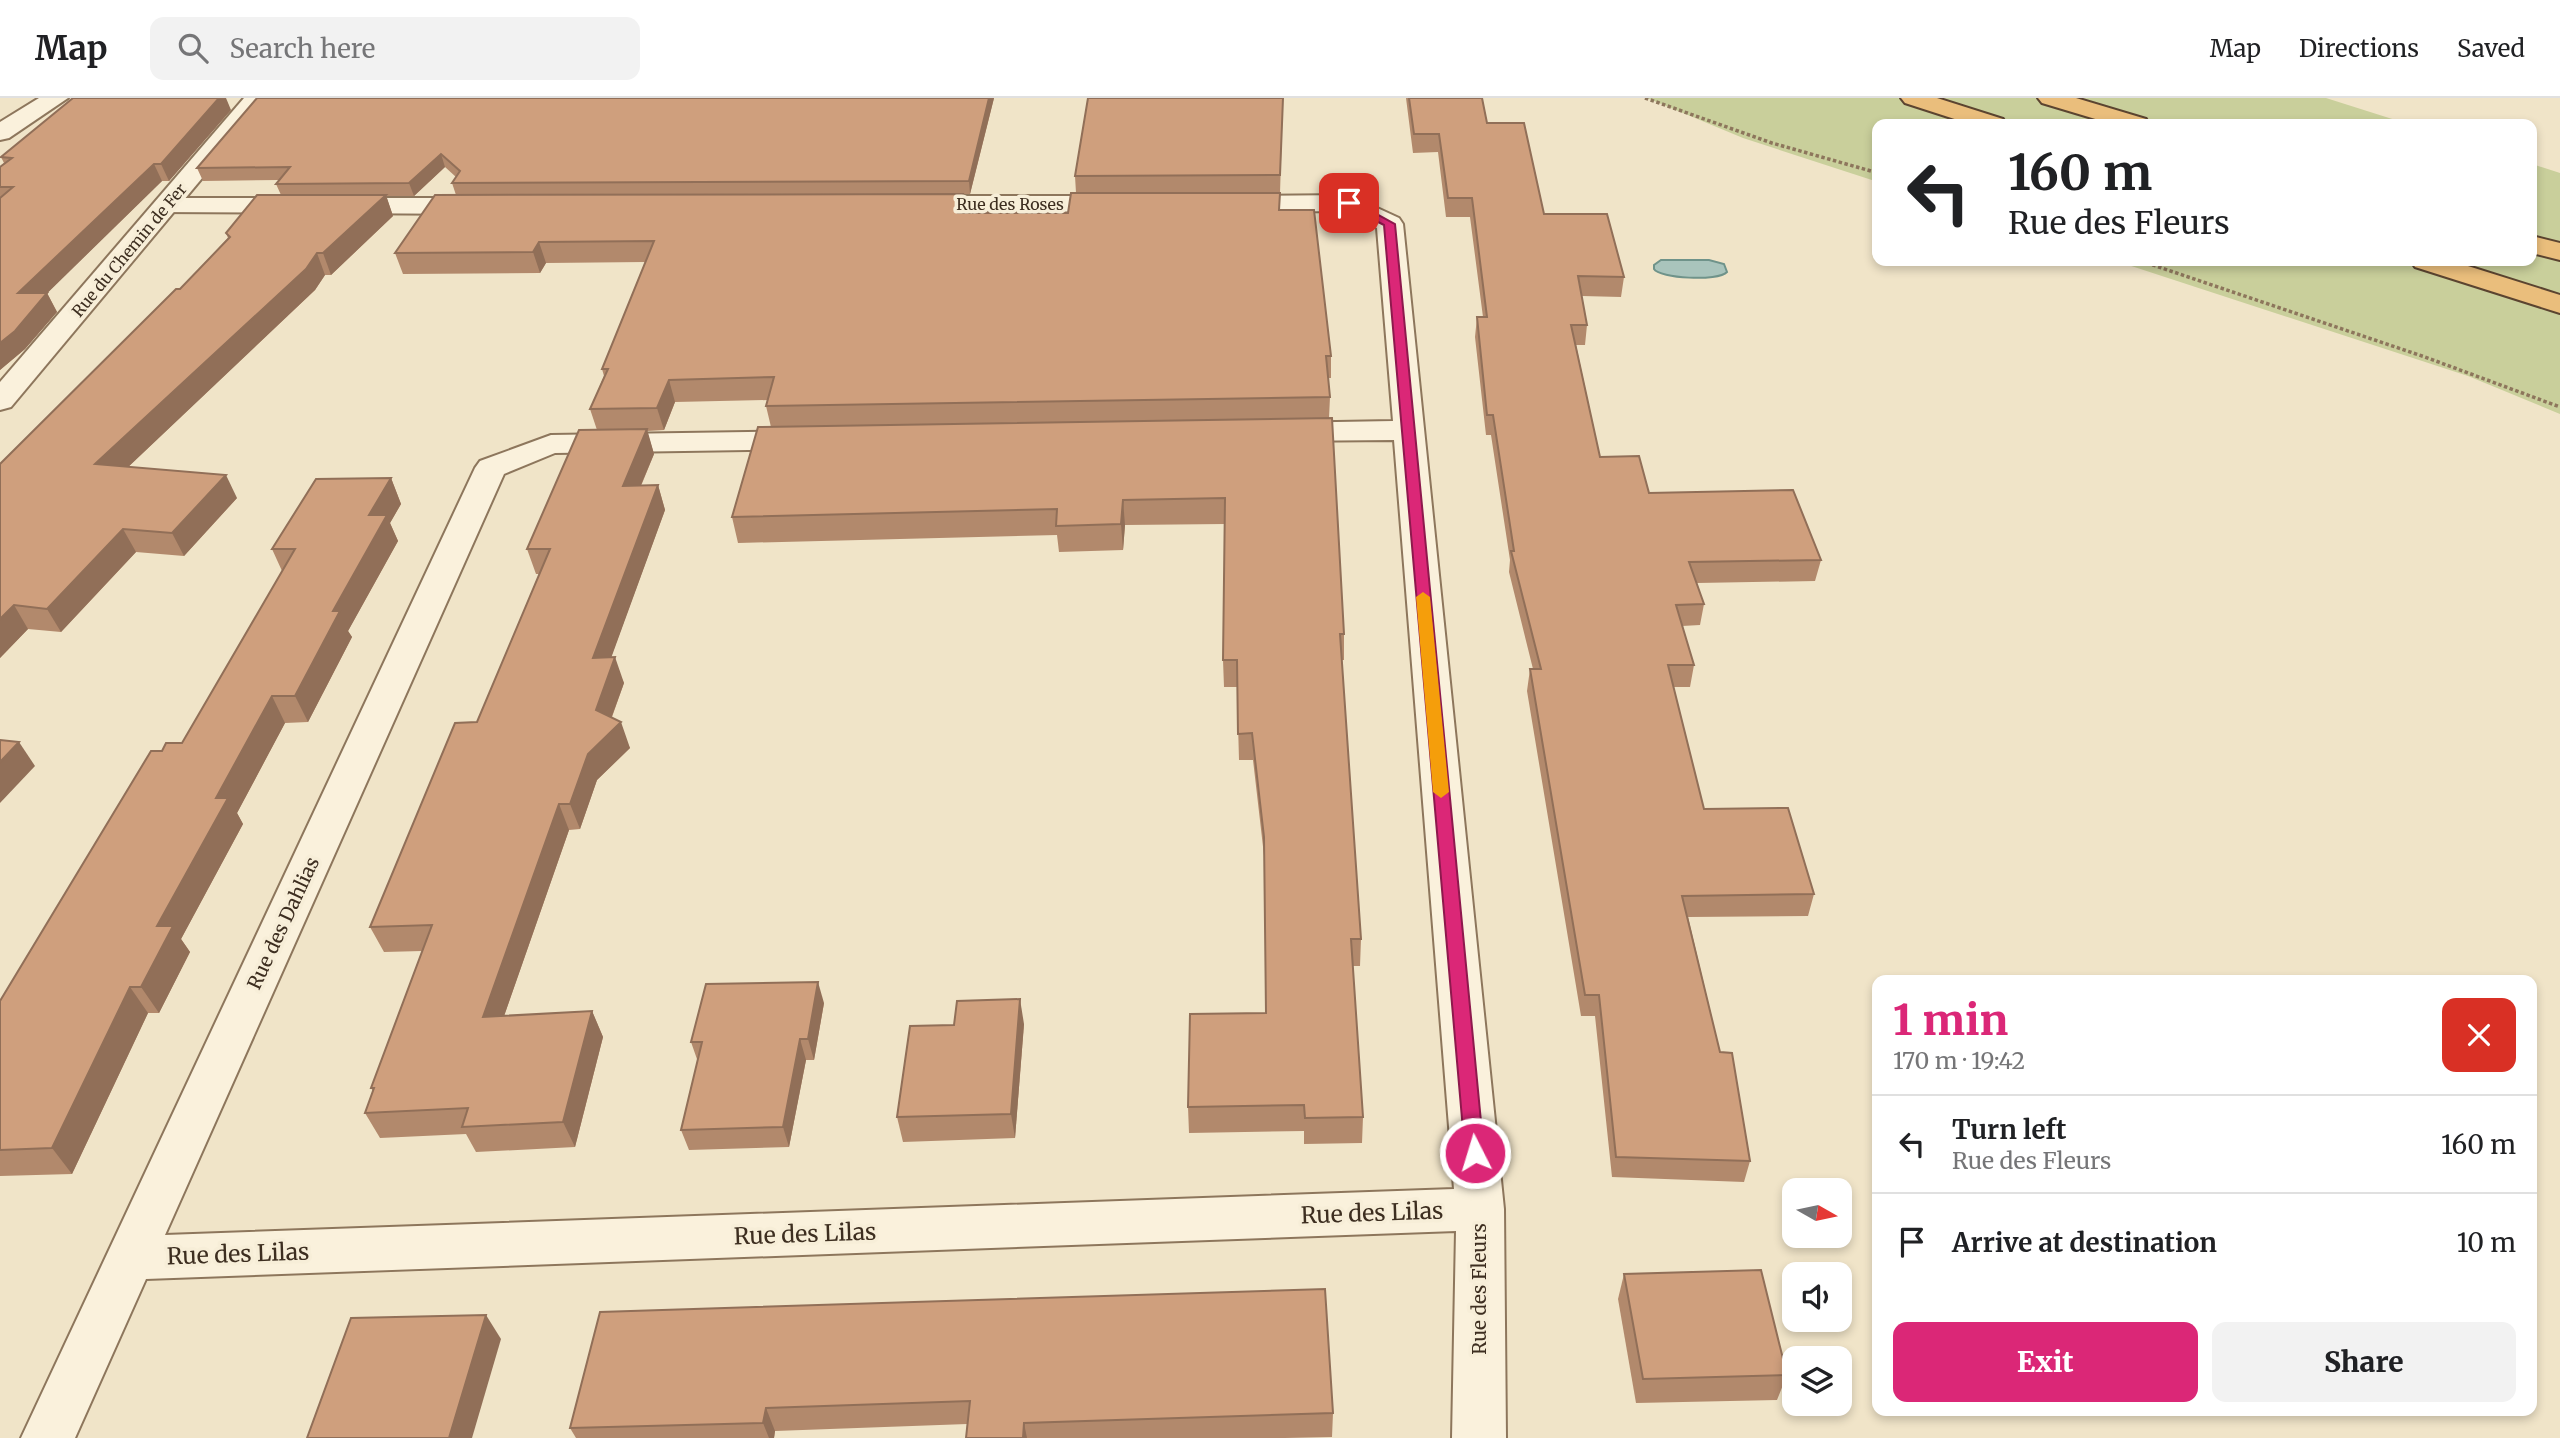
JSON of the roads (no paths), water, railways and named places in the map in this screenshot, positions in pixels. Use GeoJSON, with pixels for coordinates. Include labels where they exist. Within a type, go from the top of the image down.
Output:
{"type":"FeatureCollection","features":[{"type":"Feature","properties":{"kind":"highway"},"geometry":{"type":"LineString","coordinates":[[1913,98],[1978,119]]}},
{"type":"Feature","properties":{"kind":"highway"},"geometry":{"type":"LineString","coordinates":[[2050,98],[2120,119]]}},
{"type":"Feature","properties":{"kind":"highway"},"geometry":{"type":"LineString","coordinates":[[2537,246],[2560,253]]}},
{"type":"Feature","properties":{"kind":"highway"},"geometry":{"type":"LineString","coordinates":[[2441,266],[2560,303]]}},
{"type":"Feature","properties":{"kind":"street"},"geometry":{"type":"LineString","coordinates":[[0,133],[56,98]]}},
{"type":"Feature","properties":{"kind":"street","name":"Rue du Chemin de Fer"},"geometry":{"type":"LineString","coordinates":[[0,401],[257,98]]}},
{"type":"Feature","properties":{"kind":"street","name":"Rue des Fleurs"},"geometry":{"type":"LineString","coordinates":[[1209,204],[1349,203],[1390,224],[1480,1209],[1479,1438]]}},
{"type":"Feature","properties":{"kind":"street","name":"Rue des Roses"},"geometry":{"type":"LineString","coordinates":[[888,204],[1140,204]]}},
{"type":"Feature","properties":{"kind":"street"},"geometry":{"type":"LineString","coordinates":[[166,206],[511,205]]}},
{"type":"Feature","properties":{"kind":"street"},"geometry":{"type":"LineString","coordinates":[[1256,432],[1408,429]]}},
{"type":"Feature","properties":{"kind":"street","name":"Rue des Dahlias"},"geometry":{"type":"LineString","coordinates":[[48,1438],[491,468],[551,444],[841,439]]}},
{"type":"Feature","properties":{"kind":"street","name":"Rue des Lilas"},"geometry":{"type":"LineString","coordinates":[[130,1258],[1480,1209]]}},
{"type":"Feature","properties":{"kind":"water"},"geometry":{"type":"Polygon","coordinates":[[[1661,260],[1709,260],[1724,264],[1727,272],[1701,278],[1666,275],[1654,269],[1654,265],[1661,260]]]}}]}
